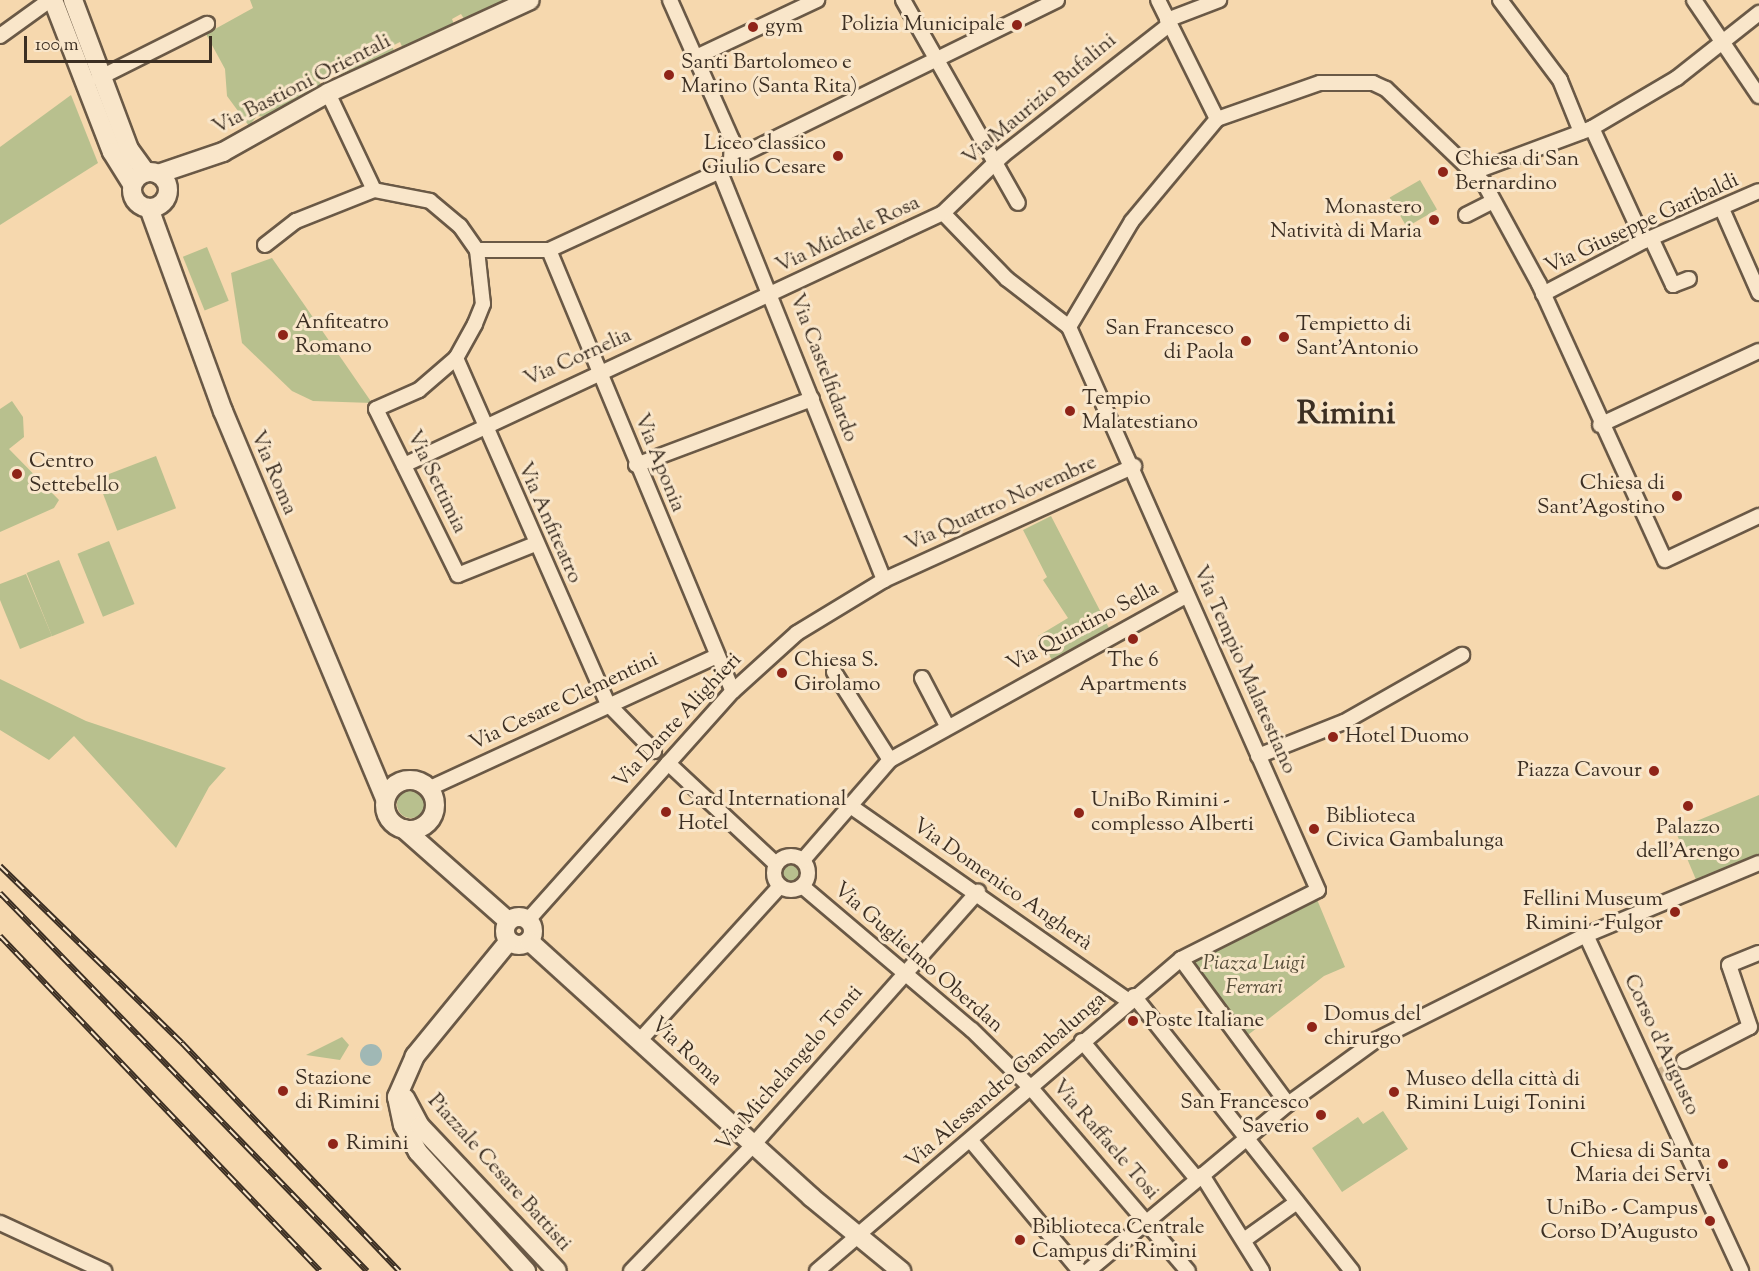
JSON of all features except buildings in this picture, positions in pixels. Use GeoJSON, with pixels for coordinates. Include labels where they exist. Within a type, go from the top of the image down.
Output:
{"type":"FeatureCollection","features":[{"type":"Feature","properties":{"kind":"main road"},"geometry":{"type":"LineString","coordinates":[[52,0],[112,152],[132,184],[134,201],[149,208],[168,194],[129,149],[99,78],[73,0]]}},
{"type":"Feature","properties":{"kind":"main road","name":"Via Bastioni Orientali"},"geometry":{"type":"LineString","coordinates":[[152,173],[223,152],[328,93],[530,0]]}},
{"type":"Feature","properties":{"kind":"main road"},"geometry":{"type":"LineString","coordinates":[[132,184],[152,173]]}},
{"type":"Feature","properties":{"kind":"main road","name":"Via Roma"},"geometry":{"type":"LineString","coordinates":[[149,208],[185,317],[363,753],[385,798]]}},
{"type":"Feature","properties":{"kind":"main road"},"geometry":{"type":"LineString","coordinates":[[363,753],[400,781],[416,780],[430,788],[436,803],[431,836],[441,857]]}},
{"type":"Feature","properties":{"kind":"main road"},"geometry":{"type":"LineString","coordinates":[[400,781],[385,798],[390,821],[441,857],[508,921],[509,941],[407,1069]]}},
{"type":"Feature","properties":{"kind":"main road"},"geometry":{"type":"LineString","coordinates":[[404,830],[420,828],[432,818]]}},
{"type":"Feature","properties":{"kind":"main road"},"geometry":{"type":"LineString","coordinates":[[508,921],[528,920],[533,928],[529,941],[509,941]]}},
{"type":"Feature","properties":{"kind":"main road","name":"Via Roma"},"geometry":{"type":"LineString","coordinates":[[529,941],[856,1237],[889,1271]]}},
{"type":"Feature","properties":{"kind":"main road","name":"Piazzale Cesare Battisti"},"geometry":{"type":"LineString","coordinates":[[407,1069],[398,1097],[408,1136],[438,1176],[526,1271]]}},
{"type":"Feature","properties":{"kind":"main road","name":"Piazzale Cesare Battisti"},"geometry":{"type":"LineString","coordinates":[[407,1069],[405,1100],[411,1114],[557,1271]]}},
{"type":"Feature","properties":{"kind":"main road","name":"Via Roma"},"geometry":{"type":"LineString","coordinates":[[856,1237],[901,1271]]}},
{"type":"Feature","properties":{"kind":"street"},"geometry":{"type":"LineString","coordinates":[[2,31],[52,0]]}},
{"type":"Feature","properties":{"kind":"street","name":"Via Castelfidardo"},"geometry":{"type":"LineString","coordinates":[[670,0],[732,141],[725,167],[771,293],[884,580]]}},
{"type":"Feature","properties":{"kind":"street"},"geometry":{"type":"LineString","coordinates":[[696,57],[817,0]]}},
{"type":"Feature","properties":{"kind":"street"},"geometry":{"type":"LineString","coordinates":[[903,0],[1018,203]]}},
{"type":"Feature","properties":{"kind":"street"},"geometry":{"type":"LineString","coordinates":[[477,250],[549,250],[725,167],[934,56],[1057,0]]}},
{"type":"Feature","properties":{"kind":"street"},"geometry":{"type":"LineString","coordinates":[[1158,0],[1217,119]]}},
{"type":"Feature","properties":{"kind":"street","name":"Via Maurizio Bufalini"},"geometry":{"type":"LineString","coordinates":[[944,213],[995,163],[1137,45],[1168,23],[1219,0]]}},
{"type":"Feature","properties":{"kind":"street"},"geometry":{"type":"LineString","coordinates":[[1500,0],[1560,80],[1673,285],[1689,279]]}},
{"type":"Feature","properties":{"kind":"street"},"geometry":{"type":"LineString","coordinates":[[1695,0],[1722,44],[1759,96]]}},
{"type":"Feature","properties":{"kind":"street"},"geometry":{"type":"LineString","coordinates":[[1474,172],[1586,130],[1722,44],[1759,13]]}},
{"type":"Feature","properties":{"kind":"street"},"geometry":{"type":"LineString","coordinates":[[99,78],[207,24]]}},
{"type":"Feature","properties":{"kind":"street"},"geometry":{"type":"LineString","coordinates":[[944,213],[1007,279],[1069,327],[1132,221],[1217,119],[1320,83],[1373,83],[1386,89],[1474,172],[1493,201],[1543,294],[1600,425],[1665,560],[1759,516]]}},
{"type":"Feature","properties":{"kind":"street"},"geometry":{"type":"LineString","coordinates":[[328,93],[374,190]]}},
{"type":"Feature","properties":{"kind":"street"},"geometry":{"type":"LineString","coordinates":[[265,245],[296,221],[374,190],[430,201],[460,226],[477,250],[483,304],[456,358]]}},
{"type":"Feature","properties":{"kind":"street","name":"Via Giuseppe Garibaldi"},"geometry":{"type":"LineString","coordinates":[[1543,294],[1647,240],[1759,191]]}},
{"type":"Feature","properties":{"kind":"street"},"geometry":{"type":"LineString","coordinates":[[1466,215],[1493,201]]}},
{"type":"Feature","properties":{"kind":"street"},"geometry":{"type":"LineString","coordinates":[[1722,209],[1759,292]]}},
{"type":"Feature","properties":{"kind":"street","name":"Via Michele Rosa"},"geometry":{"type":"LineString","coordinates":[[771,293],[944,213]]}},
{"type":"Feature","properties":{"kind":"street","name":"Via Aponia"},"geometry":{"type":"LineString","coordinates":[[549,250],[636,465],[734,691]]}},
{"type":"Feature","properties":{"kind":"street","name":"Via Cornelia"},"geometry":{"type":"LineString","coordinates":[[404,465],[481,425],[771,293]]}},
{"type":"Feature","properties":{"kind":"street","name":"Via Tempio Malatestiano"},"geometry":{"type":"LineString","coordinates":[[1069,327],[1134,466],[1186,596],[1318,890],[1181,960]]}},
{"type":"Feature","properties":{"kind":"street"},"geometry":{"type":"LineString","coordinates":[[1600,425],[1759,351]]}},
{"type":"Feature","properties":{"kind":"street","name":"Via Settimia"},"geometry":{"type":"LineString","coordinates":[[456,358],[418,390],[376,409],[458,575],[535,544]]}},
{"type":"Feature","properties":{"kind":"street","name":"Via Anfiteatro"},"geometry":{"type":"LineString","coordinates":[[456,358],[481,425],[608,704]]}},
{"type":"Feature","properties":{"kind":"street"},"geometry":{"type":"LineString","coordinates":[[636,465],[812,399]]}},
{"type":"Feature","properties":{"kind":"street","name":"Via Quattro Novembre"},"geometry":{"type":"LineString","coordinates":[[884,580],[1134,466]]}},
{"type":"Feature","properties":{"kind":"street","name":"Via Dante Alighieri"},"geometry":{"type":"LineString","coordinates":[[528,920],[734,691],[797,633],[884,580]]}},
{"type":"Feature","properties":{"kind":"street","name":"Via Quintino Sella"},"geometry":{"type":"LineString","coordinates":[[946,724],[1186,596]]}},
{"type":"Feature","properties":{"kind":"street"},"geometry":{"type":"LineString","coordinates":[[1258,756],[1344,722],[1462,655]]}},
{"type":"Feature","properties":{"kind":"street","name":"Via Cesare Clementini"},"geometry":{"type":"LineString","coordinates":[[430,788],[608,704],[717,656]]}},
{"type":"Feature","properties":{"kind":"street"},"geometry":{"type":"LineString","coordinates":[[834,672],[890,760]]}},
{"type":"Feature","properties":{"kind":"street"},"geometry":{"type":"LineString","coordinates":[[803,860],[890,760],[946,724],[922,678]]}},
{"type":"Feature","properties":{"kind":"street"},"geometry":{"type":"LineString","coordinates":[[608,704],[654,752]]}},
{"type":"Feature","properties":{"kind":"street"},"geometry":{"type":"LineString","coordinates":[[668,763],[776,864],[780,886]]}},
{"type":"Feature","properties":{"kind":"street","name":"Via Domenico Angherà"},"geometry":{"type":"LineString","coordinates":[[849,805],[1132,999],[1247,1138],[1352,1271]]}},
{"type":"Feature","properties":{"kind":"street"},"geometry":{"type":"LineString","coordinates":[[776,864],[785,856],[803,860]]}},
{"type":"Feature","properties":{"kind":"street"},"geometry":{"type":"LineString","coordinates":[[640,1040],[780,886],[802,886],[808,876],[803,860]]}},
{"type":"Feature","properties":{"kind":"street"},"geometry":{"type":"LineString","coordinates":[[1088,1271],[1288,1104],[1376,1040],[1586,935],[1759,863]]}},
{"type":"Feature","properties":{"kind":"street","name":"Via Guglielmo Oberdan"},"geometry":{"type":"LineString","coordinates":[[802,886],[904,971],[1031,1088]]}},
{"type":"Feature","properties":{"kind":"street","name":"Via Michelangelo Tonti"},"geometry":{"type":"LineString","coordinates":[[631,1271],[753,1145],[904,971],[978,892]]}},
{"type":"Feature","properties":{"kind":"street","name":"Corso d'Augusto"},"geometry":{"type":"LineString","coordinates":[[1586,935],[1657,1077],[1741,1271]]}},
{"type":"Feature","properties":{"kind":"street"},"geometry":{"type":"LineString","coordinates":[[1684,1062],[1750,1027],[1729,965],[1759,953]]}},
{"type":"Feature","properties":{"kind":"street"},"geometry":{"type":"LineString","coordinates":[[1181,960],[1288,1104]]}},
{"type":"Feature","properties":{"kind":"street","name":"Via Alessandro Gambalunga"},"geometry":{"type":"LineString","coordinates":[[817,1271],[972,1142],[1082,1041],[1181,960]]}},
{"type":"Feature","properties":{"kind":"street"},"geometry":{"type":"LineString","coordinates":[[1082,1041],[1200,1177],[1244,1240],[1262,1271]]}},
{"type":"Feature","properties":{"kind":"street","name":"Via Raffaele Tosi"},"geometry":{"type":"LineString","coordinates":[[1031,1088],[1188,1271]]}},
{"type":"Feature","properties":{"kind":"street"},"geometry":{"type":"LineString","coordinates":[[972,1142],[1080,1271]]}},
{"type":"Feature","properties":{"kind":"street"},"geometry":{"type":"LineString","coordinates":[[1244,1240],[1297,1202]]}},
{"type":"Feature","properties":{"kind":"street"},"geometry":{"type":"LineString","coordinates":[[0,1223],[104,1271]]}},
{"type":"Feature","properties":{"kind":"green space"},"geometry":{"type":"Polygon","coordinates":[[[250,0],[510,0],[466,22],[461,14],[452,19],[455,27],[404,51],[400,42],[392,46],[396,55],[341,76],[330,72],[318,78],[321,85],[265,117],[257,116],[249,126],[227,96],[225,69],[206,34],[253,8],[250,0]]]}},
{"type":"Feature","properties":{"kind":"green space"},"geometry":{"type":"Polygon","coordinates":[[[71,95],[98,163],[0,225],[0,147],[71,95]]]}},
{"type":"Feature","properties":{"kind":"green space"},"geometry":{"type":"Polygon","coordinates":[[[1420,180],[1437,209],[1407,227],[1390,198],[1420,180]]]}},
{"type":"Feature","properties":{"kind":"green space"},"geometry":{"type":"Polygon","coordinates":[[[207,247],[229,301],[205,311],[183,257],[207,247]]]}},
{"type":"Feature","properties":{"kind":"green space","name":"Anfiteatro Romano"},"geometry":{"type":"Polygon","coordinates":[[[272,258],[372,403],[313,401],[292,391],[242,343],[231,273],[272,258]]]}},
{"type":"Feature","properties":{"kind":"green space","name":"Centro Settebello"},"geometry":{"type":"Polygon","coordinates":[[[12,401],[23,417],[24,437],[9,449],[59,500],[54,508],[0,532],[0,409],[12,401]]]}},
{"type":"Feature","properties":{"kind":"green space"},"geometry":{"type":"Polygon","coordinates":[[[156,456],[176,508],[117,531],[97,479],[156,456]]]}},
{"type":"Feature","properties":{"kind":"green space"},"geometry":{"type":"Polygon","coordinates":[[[1051,516],[1109,628],[1052,660],[1038,636],[1068,618],[1043,580],[1047,577],[1023,530],[1051,516]]]}},
{"type":"Feature","properties":{"kind":"green space"},"geometry":{"type":"Polygon","coordinates":[[[109,541],[134,604],[103,617],[77,554],[109,541]]]}},
{"type":"Feature","properties":{"kind":"green space"},"geometry":{"type":"Polygon","coordinates":[[[59,560],[84,623],[52,636],[27,573],[59,560]]]}},
{"type":"Feature","properties":{"kind":"green space"},"geometry":{"type":"Polygon","coordinates":[[[26,574],[52,636],[20,649],[0,600],[0,584],[26,574]]]}},
{"type":"Feature","properties":{"kind":"green space"},"geometry":{"type":"Polygon","coordinates":[[[0,679],[86,721],[226,768],[209,787],[176,848],[74,736],[49,760],[0,730],[0,679]]]}},
{"type":"Feature","properties":{"kind":"green space"},"geometry":{"type":"Polygon","coordinates":[[[411,790],[421,794],[425,804],[421,814],[411,818],[401,814],[397,804],[401,794],[411,790]]]}},
{"type":"Feature","properties":{"kind":"green space"},"geometry":{"type":"Polygon","coordinates":[[[1759,795],[1759,856],[1697,882],[1675,830],[1759,795]]]}},
{"type":"Feature","properties":{"kind":"green space"},"geometry":{"type":"Polygon","coordinates":[[[790,861],[799,864],[802,873],[799,882],[790,885],[781,882],[778,873],[781,864],[790,861]]]}},
{"type":"Feature","properties":{"kind":"green space","name":"Piazza Luigi Ferrari"},"geometry":{"type":"Polygon","coordinates":[[[1316,897],[1345,967],[1324,976],[1244,1038],[1190,961],[1316,897]]]}},
{"type":"Feature","properties":{"kind":"green space"},"geometry":{"type":"Polygon","coordinates":[[[342,1037],[349,1045],[340,1060],[306,1055],[342,1037]]]}},
{"type":"Feature","properties":{"kind":"green space"},"geometry":{"type":"Polygon","coordinates":[[[1383,1111],[1408,1149],[1342,1192],[1312,1148],[1358,1117],[1363,1124],[1383,1111]]]}},
{"type":"Feature","properties":{"kind":"water"},"geometry":{"type":"Polygon","coordinates":[[[371,1044],[379,1047],[382,1055],[379,1063],[371,1066],[363,1063],[360,1055],[363,1047],[371,1044]]]}},
{"type":"Feature","properties":{"kind":"tunnel"},"geometry":{"type":"LineString","coordinates":[[1661,1075],[1684,1061]]}},
{"type":"Feature","properties":{"kind":"railway"},"geometry":{"type":"LineString","coordinates":[[0,866],[182,1043],[399,1271]]}},
{"type":"Feature","properties":{"kind":"railway"},"geometry":{"type":"LineString","coordinates":[[0,893],[367,1271]]}},
{"type":"Feature","properties":{"kind":"railway"},"geometry":{"type":"LineString","coordinates":[[0,936],[320,1271]]}},
{"type":"Feature","properties":{"kind":"place","name":"Polizia Municipale"},"geometry":{"type":"Point","coordinates":[1017,25]}},
{"type":"Feature","properties":{"kind":"place","name":"gym"},"geometry":{"type":"Point","coordinates":[753,27]}},
{"type":"Feature","properties":{"kind":"place","name":"Santi Bartolomeo e Marino (Santa Rita)"},"geometry":{"type":"Point","coordinates":[669,75]}},
{"type":"Feature","properties":{"kind":"place","name":"Liceo classico Giulio Cesare"},"geometry":{"type":"Point","coordinates":[838,156]}},
{"type":"Feature","properties":{"kind":"place","name":"Chiesa di San Bernardino"},"geometry":{"type":"Point","coordinates":[1443,172]}},
{"type":"Feature","properties":{"kind":"place","name":"Monastero Natività di Maria"},"geometry":{"type":"Point","coordinates":[1434,220]}},
{"type":"Feature","properties":{"kind":"place","name":"Anfiteatro Romano"},"geometry":{"type":"Point","coordinates":[283,335]}},
{"type":"Feature","properties":{"kind":"place","name":"Tempietto di Sant'Antonio"},"geometry":{"type":"Point","coordinates":[1284,337]}},
{"type":"Feature","properties":{"kind":"place","name":"San Francesco di Paola"},"geometry":{"type":"Point","coordinates":[1246,341]}},
{"type":"Feature","properties":{"kind":"place","name":"Tempio Malatestiano"},"geometry":{"type":"Point","coordinates":[1070,411]}},
{"type":"Feature","properties":{"kind":"place","name":"Centro Settebello"},"geometry":{"type":"Point","coordinates":[17,474]}},
{"type":"Feature","properties":{"kind":"place","name":"Chiesa di Sant'Agostino"},"geometry":{"type":"Point","coordinates":[1677,496]}},
{"type":"Feature","properties":{"kind":"place","name":"The 6 Apartments"},"geometry":{"type":"Point","coordinates":[1133,639]}},
{"type":"Feature","properties":{"kind":"place","name":"Chiesa S. Girolamo"},"geometry":{"type":"Point","coordinates":[782,673]}},
{"type":"Feature","properties":{"kind":"place","name":"Hotel Duomo"},"geometry":{"type":"Point","coordinates":[1333,737]}},
{"type":"Feature","properties":{"kind":"place","name":"Piazza Cavour"},"geometry":{"type":"Point","coordinates":[1654,771]}},
{"type":"Feature","properties":{"kind":"place","name":"Palazzo dell'Arengo"},"geometry":{"type":"Point","coordinates":[1688,806]}},
{"type":"Feature","properties":{"kind":"place","name":"Card International Hotel"},"geometry":{"type":"Point","coordinates":[666,812]}},
{"type":"Feature","properties":{"kind":"place","name":"UniBo Rimini - complesso Alberti"},"geometry":{"type":"Point","coordinates":[1079,813]}},
{"type":"Feature","properties":{"kind":"place","name":"Biblioteca Civica Gambalunga"},"geometry":{"type":"Point","coordinates":[1314,829]}},
{"type":"Feature","properties":{"kind":"place","name":"Fellini Museum Rimini - Fulgor"},"geometry":{"type":"Point","coordinates":[1675,912]}},
{"type":"Feature","properties":{"kind":"place","name":"Poste Italiane"},"geometry":{"type":"Point","coordinates":[1133,1021]}},
{"type":"Feature","properties":{"kind":"place","name":"Domus del chirurgo"},"geometry":{"type":"Point","coordinates":[1312,1027]}},
{"type":"Feature","properties":{"kind":"place","name":"Stazione di Rimini"},"geometry":{"type":"Point","coordinates":[283,1091]}},
{"type":"Feature","properties":{"kind":"place","name":"Museo della città di Rimini Luigi Tonini"},"geometry":{"type":"Point","coordinates":[1394,1092]}},
{"type":"Feature","properties":{"kind":"place","name":"San Francesco Saverio"},"geometry":{"type":"Point","coordinates":[1321,1115]}},
{"type":"Feature","properties":{"kind":"place","name":"Rimini"},"geometry":{"type":"Point","coordinates":[333,1144]}},
{"type":"Feature","properties":{"kind":"place","name":"Chiesa di Santa Maria dei Servi"},"geometry":{"type":"Point","coordinates":[1723,1164]}},
{"type":"Feature","properties":{"kind":"place","name":"UniBo - Campus Corso D'Augusto"},"geometry":{"type":"Point","coordinates":[1710,1221]}},
{"type":"Feature","properties":{"kind":"place","name":"Biblioteca Centrale Campus di Rimini"},"geometry":{"type":"Point","coordinates":[1020,1240]}},
{"type":"Feature","properties":{"kind":"district","name":"Rimini"},"geometry":{"type":"Point","coordinates":[1346,416]}}]}
